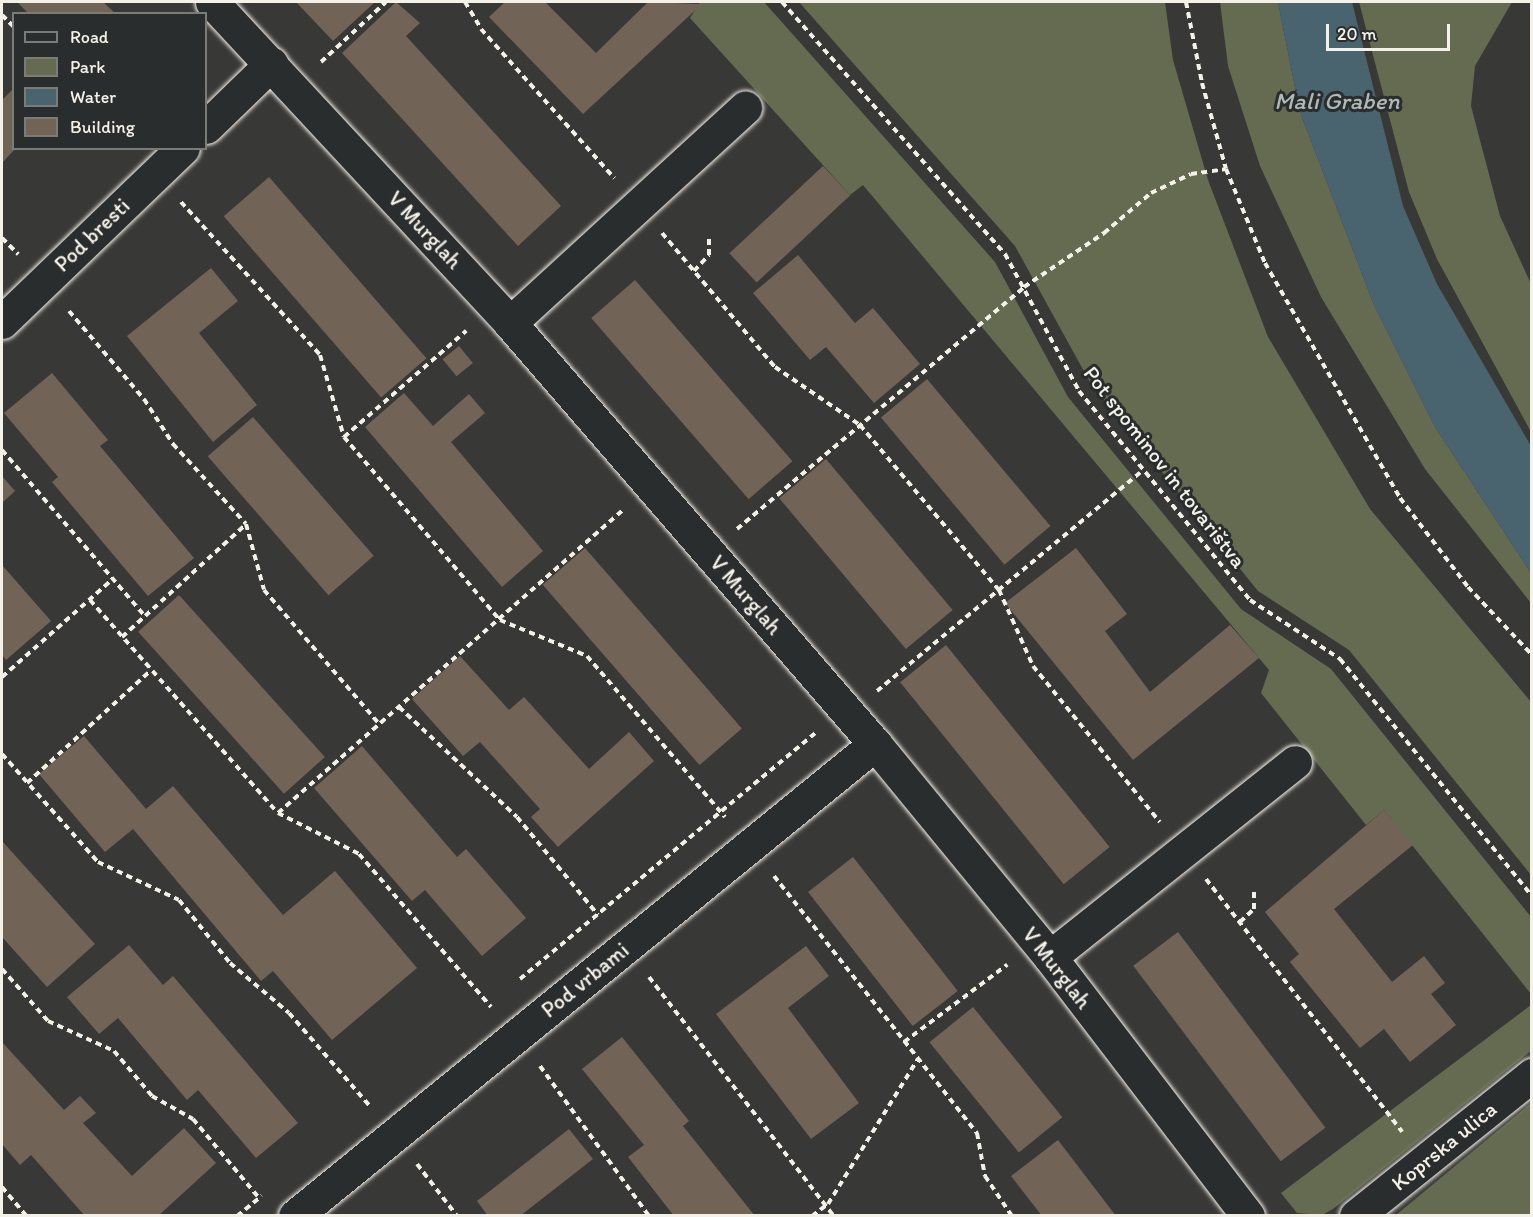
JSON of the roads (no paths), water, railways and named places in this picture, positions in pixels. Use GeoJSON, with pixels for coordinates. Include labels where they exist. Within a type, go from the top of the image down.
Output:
{"type":"FeatureCollection","features":[{"type":"Feature","properties":{"kind":"street","name":"V Murglah"},"geometry":{"type":"LineString","coordinates":[[212,2],[510,323],[835,721],[875,744],[1050,957],[1248,1215]]}},
{"type":"Feature","properties":{"kind":"street"},"geometry":{"type":"LineString","coordinates":[[207,126],[271,64]]}},
{"type":"Feature","properties":{"kind":"street"},"geometry":{"type":"LineString","coordinates":[[510,323],[745,108]]}},
{"type":"Feature","properties":{"kind":"street","name":"Pod bresti"},"geometry":{"type":"LineString","coordinates":[[2,322],[181,150]]}},
{"type":"Feature","properties":{"kind":"street","name":"Pod vrbami"},"geometry":{"type":"LineString","coordinates":[[281,1211],[394,1136],[875,744]]}},
{"type":"Feature","properties":{"kind":"street"},"geometry":{"type":"LineString","coordinates":[[1050,957],[1295,762]]}},
{"type":"Feature","properties":{"kind":"street","name":"Koprska ulica"},"geometry":{"type":"LineString","coordinates":[[1356,1215],[1532,1075]]}},
{"type":"Feature","properties":{"kind":"water","name":"Mali Graben"},"geometry":{"type":"Polygon","coordinates":[[[1278,2],[1352,2],[1403,206],[1437,284],[1531,446],[1531,573],[1435,427],[1374,305],[1300,112],[1278,2]]]}}]}
